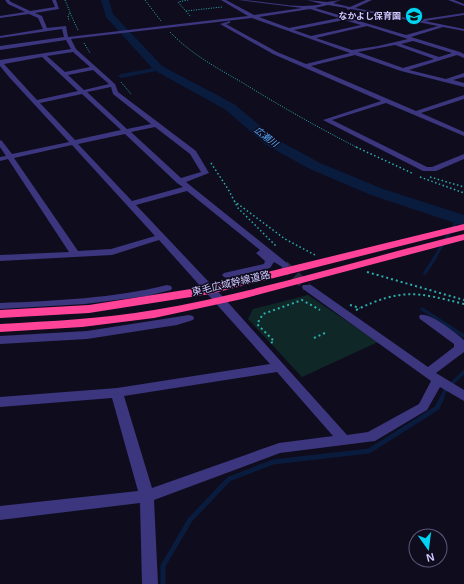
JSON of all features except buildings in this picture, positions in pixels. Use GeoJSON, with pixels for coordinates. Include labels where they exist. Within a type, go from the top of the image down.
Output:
{"type":"FeatureCollection","features":[{"type":"Feature","properties":{"kind":"highway","name":"東毛広域幹線道路"},"geometry":{"type":"LineString","coordinates":[[0,314],[43,309],[89,309],[210,290],[464,227]]}},
{"type":"Feature","properties":{"kind":"highway","name":"東毛広域幹線道路"},"geometry":{"type":"LineString","coordinates":[[0,328],[82,323],[154,314],[360,268],[464,237]]}},
{"type":"Feature","properties":{"kind":"street"},"geometry":{"type":"LineString","coordinates":[[7,0],[8,3],[40,18],[45,29]]}},
{"type":"Feature","properties":{"kind":"street"},"geometry":{"type":"LineString","coordinates":[[0,18],[27,12],[57,8],[54,0]]}},
{"type":"Feature","properties":{"kind":"street"},"geometry":{"type":"LineString","coordinates":[[223,0],[254,17],[354,53],[403,70],[464,85]]}},
{"type":"Feature","properties":{"kind":"street"},"geometry":{"type":"LineString","coordinates":[[240,0],[311,8],[414,39],[464,56]]}},
{"type":"Feature","properties":{"kind":"street"},"geometry":{"type":"LineString","coordinates":[[309,0],[348,9],[464,30]]}},
{"type":"Feature","properties":{"kind":"street"},"geometry":{"type":"LineString","coordinates":[[0,48],[82,36],[254,17],[311,8],[339,0]]}},
{"type":"Feature","properties":{"kind":"street"},"geometry":{"type":"LineString","coordinates":[[348,9],[370,0]]}},
{"type":"Feature","properties":{"kind":"street"},"geometry":{"type":"LineString","coordinates":[[450,0],[464,5]]}},
{"type":"Feature","properties":{"kind":"street"},"geometry":{"type":"LineString","coordinates":[[416,21],[464,14]]}},
{"type":"Feature","properties":{"kind":"street"},"geometry":{"type":"LineString","coordinates":[[254,17],[222,24],[268,50],[464,134]]}},
{"type":"Feature","properties":{"kind":"street"},"geometry":{"type":"LineString","coordinates":[[381,20],[394,17]]}},
{"type":"Feature","properties":{"kind":"street"},"geometry":{"type":"LineString","coordinates":[[288,29],[344,19]]}},
{"type":"Feature","properties":{"kind":"street"},"geometry":{"type":"LineString","coordinates":[[312,37],[374,21]]}},
{"type":"Feature","properties":{"kind":"street"},"geometry":{"type":"LineString","coordinates":[[406,37],[443,26]]}},
{"type":"Feature","properties":{"kind":"street"},"geometry":{"type":"LineString","coordinates":[[0,36],[64,27],[67,38],[74,50],[112,85],[115,93],[154,125],[193,153],[204,173],[180,181]]}},
{"type":"Feature","properties":{"kind":"street"},"geometry":{"type":"LineString","coordinates":[[32,31],[40,39],[67,38]]}},
{"type":"Feature","properties":{"kind":"street"},"geometry":{"type":"LineString","coordinates":[[11,46],[21,47],[67,38]]}},
{"type":"Feature","properties":{"kind":"street"},"geometry":{"type":"LineString","coordinates":[[305,66],[414,39]]}},
{"type":"Feature","properties":{"kind":"street"},"geometry":{"type":"LineString","coordinates":[[397,44],[440,59]]}},
{"type":"Feature","properties":{"kind":"street"},"geometry":{"type":"LineString","coordinates":[[74,50],[0,62],[8,77],[35,102],[74,143],[129,204],[220,300],[344,440]]}},
{"type":"Feature","properties":{"kind":"street"},"geometry":{"type":"LineString","coordinates":[[403,70],[464,51]]}},
{"type":"Feature","properties":{"kind":"street"},"geometry":{"type":"LineString","coordinates":[[43,55],[124,132],[188,188],[284,265]]}},
{"type":"Feature","properties":{"kind":"street"},"geometry":{"type":"LineString","coordinates":[[63,74],[94,68]]}},
{"type":"Feature","properties":{"kind":"street"},"geometry":{"type":"LineString","coordinates":[[445,81],[464,75]]}},
{"type":"Feature","properties":{"kind":"street"},"geometry":{"type":"LineString","coordinates":[[35,102],[112,85]]}},
{"type":"Feature","properties":{"kind":"street"},"geometry":{"type":"LineString","coordinates":[[416,113],[464,97]]}},
{"type":"Feature","properties":{"kind":"street"},"geometry":{"type":"LineString","coordinates":[[386,101],[326,120],[426,169],[433,169],[464,156]]}},
{"type":"Feature","properties":{"kind":"street"},"geometry":{"type":"LineString","coordinates":[[0,159],[154,125]]}},
{"type":"Feature","properties":{"kind":"street"},"geometry":{"type":"LineString","coordinates":[[0,142],[74,250],[75,255]]}},
{"type":"Feature","properties":{"kind":"street"},"geometry":{"type":"LineString","coordinates":[[129,204],[188,188]]}},
{"type":"Feature","properties":{"kind":"street"},"geometry":{"type":"LineString","coordinates":[[227,218],[223,223],[270,261],[267,266],[227,275]]}},
{"type":"Feature","properties":{"kind":"street"},"geometry":{"type":"LineString","coordinates":[[0,258],[112,252],[160,237]]}},
{"type":"Feature","properties":{"kind":"street"},"geometry":{"type":"LineString","coordinates":[[307,287],[464,396]]}},
{"type":"Feature","properties":{"kind":"street"},"geometry":{"type":"LineString","coordinates":[[0,306],[43,309],[155,292],[167,288]]}},
{"type":"Feature","properties":{"kind":"street"},"geometry":{"type":"LineString","coordinates":[[129,329],[154,314]]}},
{"type":"Feature","properties":{"kind":"street"},"geometry":{"type":"LineString","coordinates":[[0,513],[147,496],[279,448],[370,437],[424,407],[460,349],[460,343],[424,317]]}},
{"type":"Feature","properties":{"kind":"street"},"geometry":{"type":"LineString","coordinates":[[0,340],[87,335],[189,318]]}},
{"type":"Feature","properties":{"kind":"street"},"geometry":{"type":"LineString","coordinates":[[0,402],[117,393],[280,367]]}},
{"type":"Feature","properties":{"kind":"street"},"geometry":{"type":"LineString","coordinates":[[117,393],[147,496],[150,584]]}},
{"type":"Feature","properties":{"kind":"path"},"geometry":{"type":"LineString","coordinates":[[65,0],[67,7],[93,56]]}},
{"type":"Feature","properties":{"kind":"path"},"geometry":{"type":"LineString","coordinates":[[145,0],[161,21]]}},
{"type":"Feature","properties":{"kind":"path"},"geometry":{"type":"LineString","coordinates":[[188,0],[178,2],[194,21]]}},
{"type":"Feature","properties":{"kind":"path"},"geometry":{"type":"LineString","coordinates":[[186,11],[234,6]]}},
{"type":"Feature","properties":{"kind":"path"},"geometry":{"type":"LineString","coordinates":[[70,13],[68,16],[70,26]]}},
{"type":"Feature","properties":{"kind":"path"},"geometry":{"type":"LineString","coordinates":[[165,28],[191,52],[253,90],[312,123],[419,176],[464,193]]}},
{"type":"Feature","properties":{"kind":"path"},"geometry":{"type":"LineString","coordinates":[[419,176],[425,176],[464,187]]}},
{"type":"Feature","properties":{"kind":"path"},"geometry":{"type":"LineString","coordinates":[[233,200],[286,239],[321,257]]}},
{"type":"Feature","properties":{"kind":"path"},"geometry":{"type":"LineString","coordinates":[[360,268],[464,300]]}},
{"type":"Feature","properties":{"kind":"path"},"geometry":{"type":"LineString","coordinates":[[360,308],[390,296],[408,293],[427,294],[464,304]]}},
{"type":"Feature","properties":{"kind":"path"},"geometry":{"type":"LineString","coordinates":[[269,345],[274,342],[257,324],[263,314],[302,300],[320,310]]}},
{"type":"Feature","properties":{"kind":"path"},"geometry":{"type":"LineString","coordinates":[[314,338],[325,333]]}},
{"type":"Feature","properties":{"kind":"green space"},"geometry":{"type":"Polygon","coordinates":[[[308,295],[378,342],[302,377],[248,319],[253,309],[308,295]]]}},
{"type":"Feature","properties":{"kind":"waterway","name":"広瀬川"},"geometry":{"type":"LineString","coordinates":[[105,0],[109,15],[158,68],[230,107],[271,142],[315,166],[377,192],[464,221]]}},
{"type":"Feature","properties":{"kind":"waterway"},"geometry":{"type":"LineString","coordinates":[[121,76],[159,69]]}},
{"type":"Feature","properties":{"kind":"waterway"},"geometry":{"type":"LineString","coordinates":[[435,257],[458,219]]}},
{"type":"Feature","properties":{"kind":"waterway"},"geometry":{"type":"LineString","coordinates":[[425,273],[436,256]]}},
{"type":"Feature","properties":{"kind":"waterway"},"geometry":{"type":"LineString","coordinates":[[422,309],[464,336]]}},
{"type":"Feature","properties":{"kind":"waterway"},"geometry":{"type":"LineString","coordinates":[[441,399],[446,389],[464,372]]}},
{"type":"Feature","properties":{"kind":"waterway"},"geometry":{"type":"LineString","coordinates":[[163,584],[163,566],[190,520],[229,479],[273,462],[369,451],[437,408],[442,398]]}},
{"type":"Feature","properties":{"kind":"tunnel"},"geometry":{"type":"LineString","coordinates":[[284,265],[307,287]]}},
{"type":"Feature","properties":{"kind":"place","name":"なかよし保育園"},"geometry":{"type":"Point","coordinates":[414,16]}}]}
